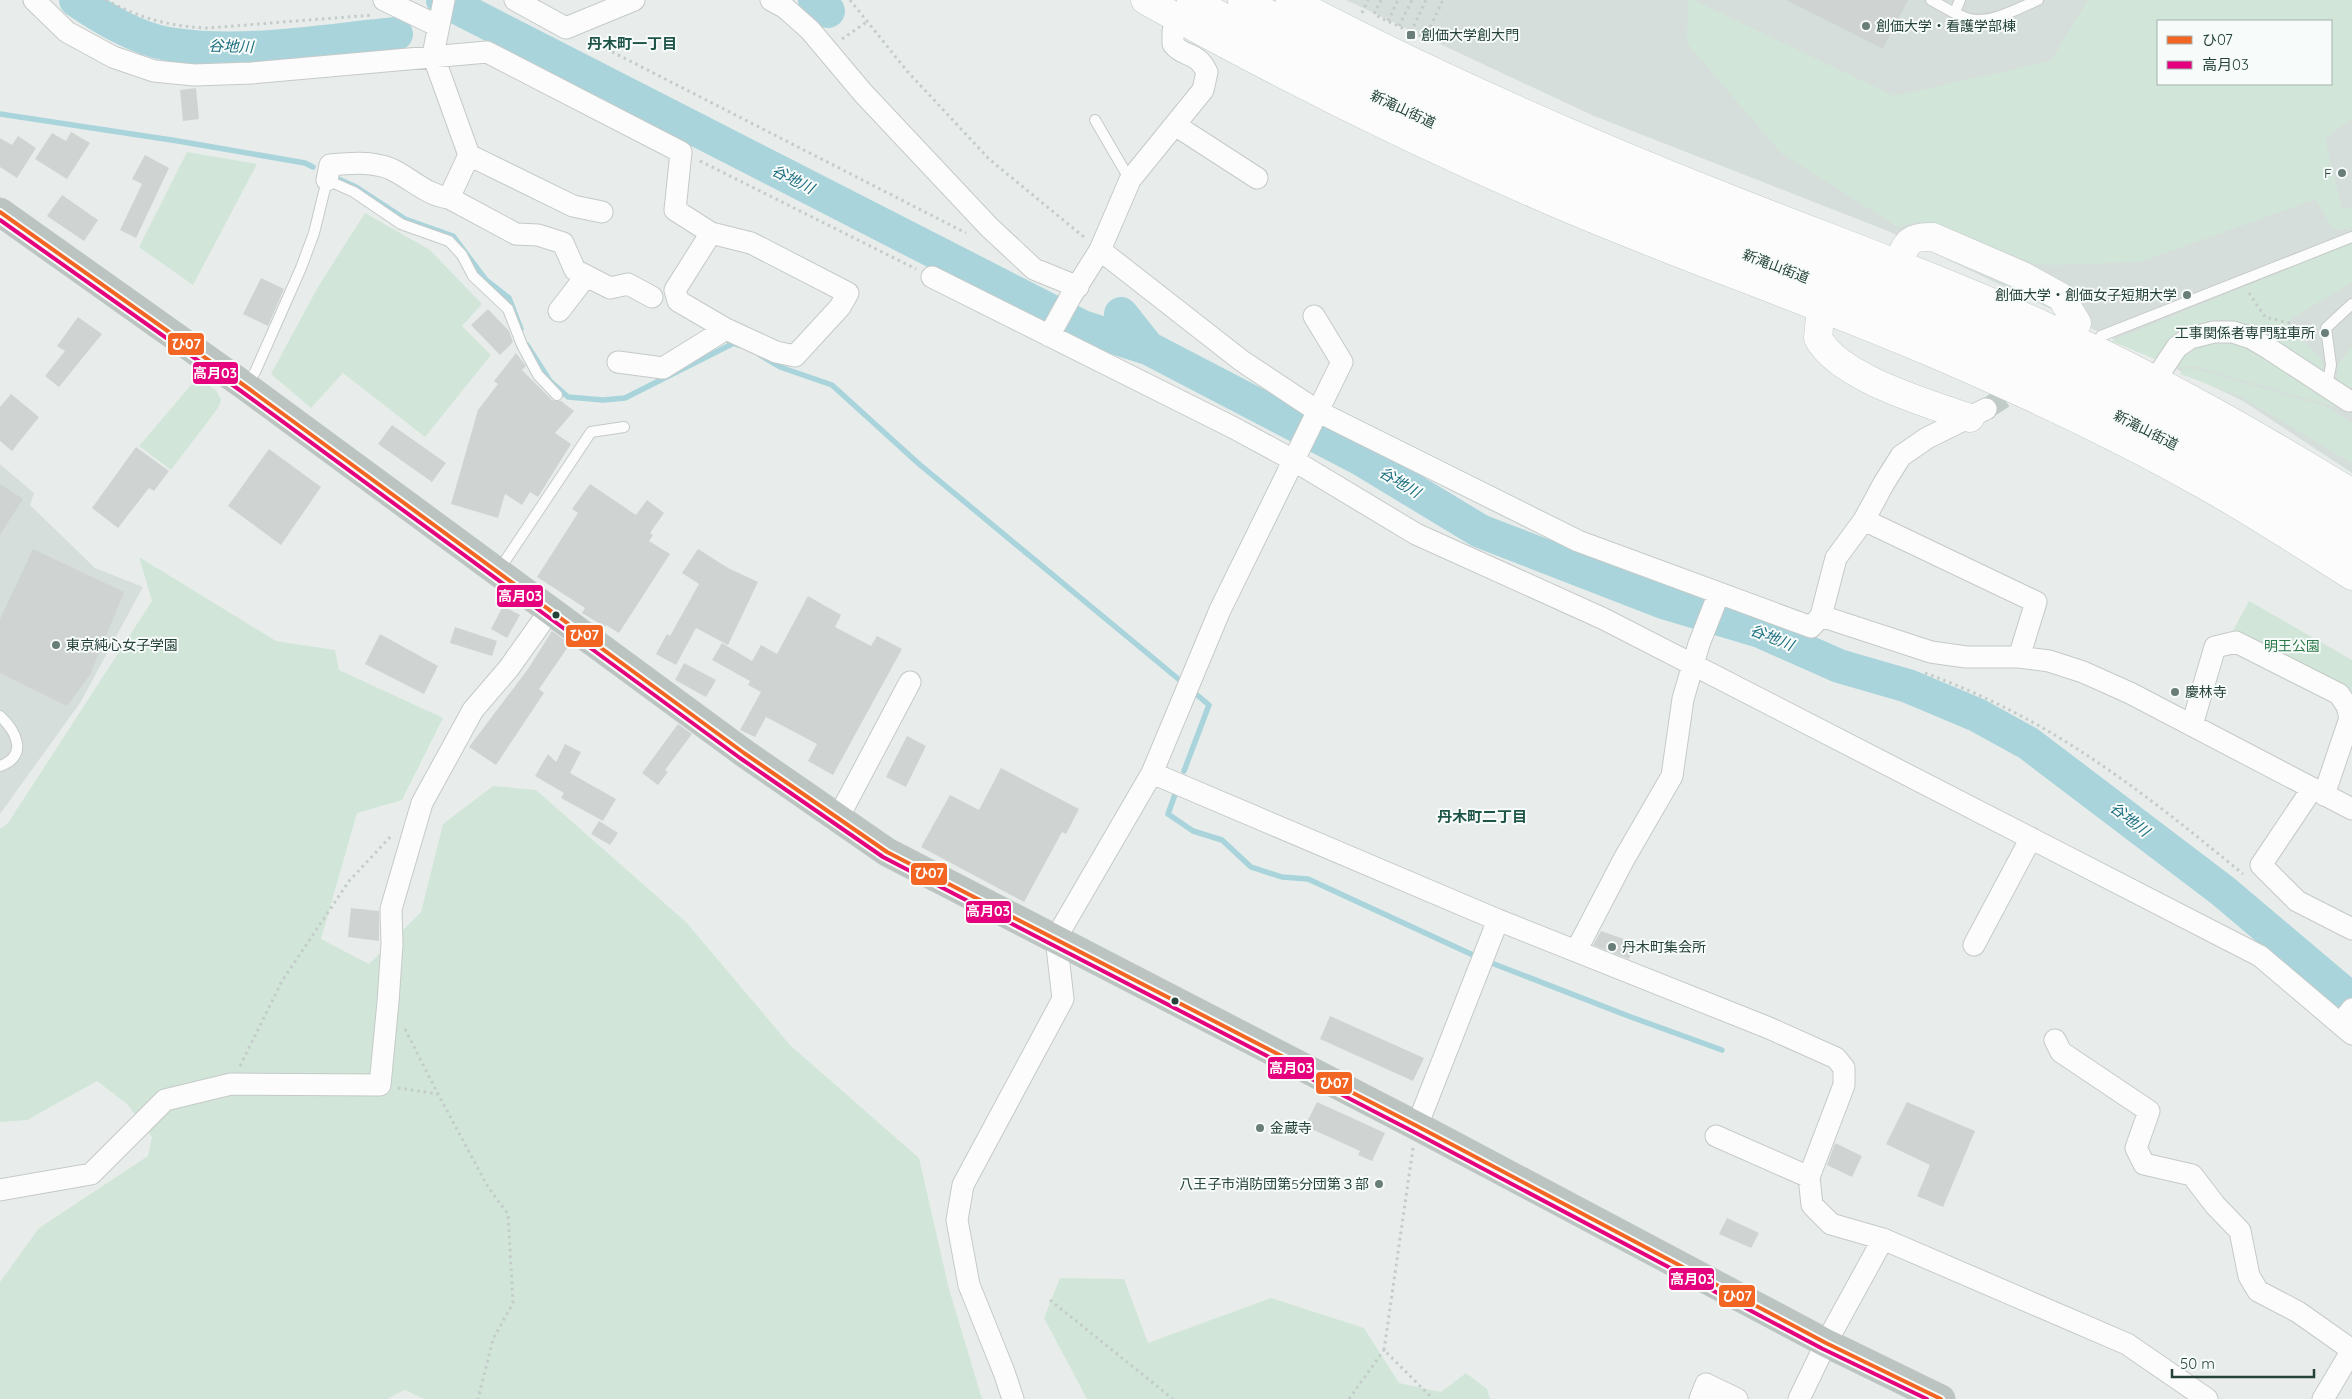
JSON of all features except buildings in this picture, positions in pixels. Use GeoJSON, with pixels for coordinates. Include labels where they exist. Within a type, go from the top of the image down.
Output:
{"type":"FeatureCollection","features":[{"type":"Feature","properties":{"kind":"highway"},"geometry":{"type":"LineString","coordinates":[[0,212],[245,386],[551,609],[744,753],[887,852],[1417,1126],[1826,1343],[1942,1399]]}},
{"type":"Feature","properties":{"kind":"main road"},"geometry":{"type":"LineString","coordinates":[[1145,0],[1186,10],[1244,55],[1453,157],[1539,196],[1664,247],[1821,306],[1936,355],[2110,435],[2199,482],[2352,576]]}},
{"type":"Feature","properties":{"kind":"main road","name":"新滝山街道"},"geometry":{"type":"LineString","coordinates":[[1242,0],[1373,66],[1557,152],[1715,218],[1877,278],[2068,364],[2146,401],[2221,442],[2352,520]]}},
{"type":"Feature","properties":{"kind":"main road"},"geometry":{"type":"LineString","coordinates":[[1303,3],[1571,134],[1729,199],[1898,263],[2048,327],[2225,417],[2352,493]]}},
{"type":"Feature","properties":{"kind":"main road","name":"新滝山街道"},"geometry":{"type":"LineString","coordinates":[[1186,10],[1559,180],[1690,234],[1833,288],[2036,375],[2196,456],[2286,506],[2352,550]]}},
{"type":"Feature","properties":{"kind":"main road"},"geometry":{"type":"LineString","coordinates":[[1898,263],[1905,247],[1912,239],[1920,236],[1933,237],[2023,276],[2061,297],[2077,323]]}},
{"type":"Feature","properties":{"kind":"main road"},"geometry":{"type":"LineString","coordinates":[[1821,306],[1818,338],[1833,358],[1846,368],[1910,397],[1978,413]]}},
{"type":"Feature","properties":{"kind":"street"},"geometry":{"type":"LineString","coordinates":[[34,0],[67,32],[113,57],[154,71],[194,75],[252,73],[433,55],[487,52],[690,156],[675,210],[711,233],[750,243],[848,293],[840,307],[795,356],[776,352],[726,329],[678,301],[675,290],[711,233]]}},
{"type":"Feature","properties":{"kind":"street"},"geometry":{"type":"LineString","coordinates":[[384,0],[407,12],[440,15],[433,55],[469,155],[450,198]]}},
{"type":"Feature","properties":{"kind":"street"},"geometry":{"type":"LineString","coordinates":[[515,0],[566,28],[634,0]]}},
{"type":"Feature","properties":{"kind":"street"},"geometry":{"type":"LineString","coordinates":[[771,0],[784,7],[828,49],[863,93],[989,227],[1034,269],[1074,292]]}},
{"type":"Feature","properties":{"kind":"street"},"geometry":{"type":"LineString","coordinates":[[1051,333],[1100,250],[1130,180],[1204,90],[1208,72],[1201,60],[1192,54],[1178,51],[1173,44],[1173,31],[1186,10]]}},
{"type":"Feature","properties":{"kind":"street"},"geometry":{"type":"LineString","coordinates":[[1175,125],[1257,178]]}},
{"type":"Feature","properties":{"kind":"street"},"geometry":{"type":"LineString","coordinates":[[469,155],[573,206],[602,212]]}},
{"type":"Feature","properties":{"kind":"street"},"geometry":{"type":"LineString","coordinates":[[326,180],[330,165],[362,163],[391,169],[415,185],[438,196],[450,198],[516,234],[538,235],[563,243],[575,270],[610,288],[628,284],[652,297]]}},
{"type":"Feature","properties":{"kind":"street"},"geometry":{"type":"LineString","coordinates":[[1100,250],[1242,361],[1317,414],[1578,540],[1716,599],[1811,627],[1821,616],[1836,558],[1864,520],[1901,456],[1927,438],[1978,413]]}},
{"type":"Feature","properties":{"kind":"street"},"geometry":{"type":"LineString","coordinates":[[559,311],[586,276]]}},
{"type":"Feature","properties":{"kind":"street"},"geometry":{"type":"LineString","coordinates":[[932,277],[1051,333],[1178,400],[1295,456],[1416,534],[1604,618],[2260,956],[2348,1021]]}},
{"type":"Feature","properties":{"kind":"street"},"geometry":{"type":"LineString","coordinates":[[1012,1399],[1004,1372],[969,1285],[957,1220],[963,1185],[1063,999],[1056,938],[1152,773],[1220,610],[1342,362],[1314,316]]}},
{"type":"Feature","properties":{"kind":"street"},"geometry":{"type":"LineString","coordinates":[[618,362],[663,368],[726,329]]}},
{"type":"Feature","properties":{"kind":"street"},"geometry":{"type":"LineString","coordinates":[[2155,380],[2177,346],[2214,332],[2233,332],[2250,338],[2351,401]]}},
{"type":"Feature","properties":{"kind":"street"},"geometry":{"type":"LineString","coordinates":[[1864,520],[2036,602],[2019,657]]}},
{"type":"Feature","properties":{"kind":"street"},"geometry":{"type":"LineString","coordinates":[[1576,951],[1624,860],[1672,776],[1683,699],[1699,644],[1716,599]]}},
{"type":"Feature","properties":{"kind":"street"},"geometry":{"type":"LineString","coordinates":[[0,1190],[91,1174],[165,1100],[231,1084],[380,1085],[392,944],[391,910],[422,803],[473,710],[508,668],[551,609]]}},
{"type":"Feature","properties":{"kind":"street"},"geometry":{"type":"LineString","coordinates":[[1821,616],[1930,652],[1966,657],[2019,657],[2049,661],[2083,672],[2192,725],[2352,809]]}},
{"type":"Feature","properties":{"kind":"street"},"geometry":{"type":"LineString","coordinates":[[2192,725],[2215,647],[2225,643],[2236,642],[2339,694],[2347,706],[2350,718],[2318,792],[2261,865],[2297,901],[2352,929]]}},
{"type":"Feature","properties":{"kind":"street"},"geometry":{"type":"LineString","coordinates":[[838,818],[910,682]]}},
{"type":"Feature","properties":{"kind":"street"},"geometry":{"type":"LineString","coordinates":[[1152,773],[1498,920],[1770,1028],[1836,1058],[1844,1068],[1844,1085],[1809,1177],[1812,1205],[1831,1224],[1883,1239],[2127,1344],[2207,1399]]}},
{"type":"Feature","properties":{"kind":"street"},"geometry":{"type":"LineString","coordinates":[[1974,945],[2031,838]]}},
{"type":"Feature","properties":{"kind":"street"},"geometry":{"type":"LineString","coordinates":[[1417,1126],[1498,920]]}},
{"type":"Feature","properties":{"kind":"street"},"geometry":{"type":"LineString","coordinates":[[2055,1040],[2061,1052],[2149,1111],[2136,1148],[2144,1164],[2192,1175],[2215,1205],[2240,1231],[2249,1276],[2258,1291],[2298,1312],[2352,1350],[2323,1399]]}},
{"type":"Feature","properties":{"kind":"street"},"geometry":{"type":"LineString","coordinates":[[1716,1136],[1809,1177]]}},
{"type":"Feature","properties":{"kind":"street"},"geometry":{"type":"LineString","coordinates":[[1799,1399],[1826,1343],[1883,1239]]}},
{"type":"Feature","properties":{"kind":"street"},"geometry":{"type":"LineString","coordinates":[[1700,1399],[1706,1384],[1737,1399]]}},
{"type":"Feature","properties":{"kind":"lane"},"geometry":{"type":"LineString","coordinates":[[1931,0],[1968,19],[1979,20],[2016,10],[2038,0]]}},
{"type":"Feature","properties":{"kind":"lane"},"geometry":{"type":"LineString","coordinates":[[1954,12],[1960,0]]}},
{"type":"Feature","properties":{"kind":"lane"},"geometry":{"type":"LineString","coordinates":[[1094,120],[1130,180]]}},
{"type":"Feature","properties":{"kind":"lane"},"geometry":{"type":"LineString","coordinates":[[245,386],[255,372],[301,268],[314,232],[326,180],[354,192],[401,224],[449,241],[462,255],[472,276],[508,309],[522,345],[538,375],[557,395]]}},
{"type":"Feature","properties":{"kind":"lane"},"geometry":{"type":"LineString","coordinates":[[2101,336],[2352,237]]}},
{"type":"Feature","properties":{"kind":"lane"},"geometry":{"type":"LineString","coordinates":[[2326,386],[2331,365],[2326,328],[2352,304]]}},
{"type":"Feature","properties":{"kind":"lane"},"geometry":{"type":"LineString","coordinates":[[498,571],[591,432],[624,427]]}},
{"type":"Feature","properties":{"kind":"lane"},"geometry":{"type":"LineString","coordinates":[[0,716],[12,727],[17,738],[16,753],[9,763],[0,766]]}},
{"type":"Feature","properties":{"kind":"path"},"geometry":{"type":"LineString","coordinates":[[106,0],[129,12],[153,21],[184,27],[208,28],[407,12]]}},
{"type":"Feature","properties":{"kind":"path"},"geometry":{"type":"LineString","coordinates":[[850,0],[907,71],[989,159],[1100,250]]}},
{"type":"Feature","properties":{"kind":"path"},"geometry":{"type":"LineString","coordinates":[[1360,16],[1368,0]]}},
{"type":"Feature","properties":{"kind":"path"},"geometry":{"type":"LineString","coordinates":[[1381,0],[1374,14],[1425,38],[1443,0]]}},
{"type":"Feature","properties":{"kind":"path"},"geometry":{"type":"LineString","coordinates":[[1388,21],[1398,0]]}},
{"type":"Feature","properties":{"kind":"path"},"geometry":{"type":"LineString","coordinates":[[1399,26],[1412,0]]}},
{"type":"Feature","properties":{"kind":"path"},"geometry":{"type":"LineString","coordinates":[[1411,32],[1426,0]]}},
{"type":"Feature","properties":{"kind":"path"},"geometry":{"type":"LineString","coordinates":[[1380,26],[1383,19]]}},
{"type":"Feature","properties":{"kind":"path"},"geometry":{"type":"LineString","coordinates":[[828,49],[868,21]]}},
{"type":"Feature","properties":{"kind":"path"},"geometry":{"type":"LineString","coordinates":[[566,28],[974,237]]}},
{"type":"Feature","properties":{"kind":"path"},"geometry":{"type":"LineString","coordinates":[[690,156],[932,277]]}},
{"type":"Feature","properties":{"kind":"path"},"geometry":{"type":"LineString","coordinates":[[2241,282],[2266,317],[2290,323]]}},
{"type":"Feature","properties":{"kind":"path"},"geometry":{"type":"LineString","coordinates":[[1924,672],[2012,711],[2064,738],[2162,808],[2244,875]]}},
{"type":"Feature","properties":{"kind":"path"},"geometry":{"type":"LineString","coordinates":[[231,1084],[282,981],[349,881],[396,831]]}},
{"type":"Feature","properties":{"kind":"path"},"geometry":{"type":"LineString","coordinates":[[388,1002],[411,1038],[438,1094],[488,1187],[508,1214],[513,1303],[493,1339],[478,1399]]}},
{"type":"Feature","properties":{"kind":"path"},"geometry":{"type":"LineString","coordinates":[[380,1085],[438,1094]]}},
{"type":"Feature","properties":{"kind":"path"},"geometry":{"type":"LineString","coordinates":[[1349,1399],[1384,1350],[1395,1262],[1417,1126]]}},
{"type":"Feature","properties":{"kind":"path"},"geometry":{"type":"LineString","coordinates":[[1050,1300],[1173,1399]]}},
{"type":"Feature","properties":{"kind":"path"},"geometry":{"type":"LineString","coordinates":[[1384,1350],[1434,1399]]}},
{"type":"Feature","properties":{"kind":"shaded area","name":"創価大学・創価女子短期大学"},"geometry":{"type":"Polygon","coordinates":[[[1346,0],[2352,0],[2352,473],[2243,401],[1888,231],[1594,116],[1346,0]]]}},
{"type":"Feature","properties":{"kind":"shaded area","name":"東京純心女子学園"},"geometry":{"type":"Polygon","coordinates":[[[0,464],[34,493],[30,505],[95,568],[143,587],[80,703],[0,814],[0,464]]]}},
{"type":"Feature","properties":{"kind":"green space"},"geometry":{"type":"Polygon","coordinates":[[[1688,0],[1693,0],[1894,96],[2051,61],[2088,0],[2352,0],[2352,118],[2325,139],[2342,209],[2352,207],[2352,228],[2342,230],[2332,228],[2316,199],[2140,262],[2053,265],[2032,263],[1937,223],[1916,222],[1898,227],[1781,153],[1687,43],[1688,0]]]}},
{"type":"Feature","properties":{"kind":"green space"},"geometry":{"type":"Polygon","coordinates":[[[187,152],[257,164],[193,285],[139,247],[187,152]]]}},
{"type":"Feature","properties":{"kind":"green space"},"geometry":{"type":"Polygon","coordinates":[[[365,213],[430,250],[482,304],[462,326],[491,355],[425,437],[343,373],[311,408],[271,374],[318,287],[365,213]]]}},
{"type":"Feature","properties":{"kind":"green space"},"geometry":{"type":"Polygon","coordinates":[[[2352,243],[2352,282],[2292,318],[2290,323],[2291,328],[2321,358],[2323,369],[2319,371],[2276,342],[2237,323],[2217,321],[2197,325],[2177,337],[2155,359],[2111,341],[2352,243]]]}},
{"type":"Feature","properties":{"kind":"green space"},"geometry":{"type":"Polygon","coordinates":[[[2220,341],[2239,343],[2254,350],[2336,407],[2193,366],[2181,368],[2174,366],[2184,355],[2194,349],[2220,341]]]}},
{"type":"Feature","properties":{"kind":"green space"},"geometry":{"type":"Polygon","coordinates":[[[2352,347],[2352,388],[2337,382],[2338,364],[2352,347]]]}},
{"type":"Feature","properties":{"kind":"green space"},"geometry":{"type":"Polygon","coordinates":[[[2193,368],[2325,406],[2352,423],[2352,463],[2240,396],[2180,374],[2183,369],[2193,368]]]}},
{"type":"Feature","properties":{"kind":"green space"},"geometry":{"type":"Polygon","coordinates":[[[197,378],[216,390],[221,400],[218,408],[171,470],[139,446],[197,378]]]}},
{"type":"Feature","properties":{"kind":"green space"},"geometry":{"type":"Polygon","coordinates":[[[139,557],[276,641],[335,650],[339,670],[443,718],[402,800],[357,813],[321,939],[369,964],[421,912],[443,824],[493,786],[536,790],[686,922],[790,1045],[919,1158],[949,1289],[982,1399],[424,1399],[405,1390],[387,1399],[0,1399],[0,1282],[39,1228],[148,1156],[152,1137],[127,1104],[97,1081],[27,1120],[0,1122],[0,829],[8,823],[152,601],[139,557]]]}},
{"type":"Feature","properties":{"kind":"green space","name":"明王公園"},"geometry":{"type":"Polygon","coordinates":[[[2249,601],[2352,660],[2352,700],[2232,632],[2249,601]]]}},
{"type":"Feature","properties":{"kind":"green space"},"geometry":{"type":"Polygon","coordinates":[[[1060,1278],[1124,1279],[1148,1343],[1271,1298],[1364,1328],[1399,1383],[1441,1392],[1466,1373],[1487,1389],[1490,1399],[1087,1399],[1044,1318],[1060,1278]]]}},
{"type":"Feature","properties":{"kind":"waterway","name":"谷地川"},"geometry":{"type":"LineString","coordinates":[[76,0],[108,20],[144,37],[168,44],[196,47],[254,48],[396,34]]}},
{"type":"Feature","properties":{"kind":"waterway","name":"谷地川"},"geometry":{"type":"LineString","coordinates":[[443,0],[1082,327],[1148,348]]}},
{"type":"Feature","properties":{"kind":"waterway","name":"谷地川"},"geometry":{"type":"LineString","coordinates":[[815,0],[828,11]]}},
{"type":"Feature","properties":{"kind":"waterway"},"geometry":{"type":"LineString","coordinates":[[0,114],[178,141],[305,163],[313,167]]}},
{"type":"Feature","properties":{"kind":"waterway"},"geometry":{"type":"LineString","coordinates":[[334,177],[356,187],[405,219],[453,236],[486,280],[509,298],[521,329]]}},
{"type":"Feature","properties":{"kind":"waterway","name":"谷地川"},"geometry":{"type":"LineString","coordinates":[[1121,314],[1148,348],[1361,459],[1480,531],[1663,602],[1760,631],[1839,666],[1908,686],[1977,715],[2028,743],[2223,891],[2352,1000]]}},
{"type":"Feature","properties":{"kind":"waterway"},"geometry":{"type":"LineString","coordinates":[[527,345],[550,381],[568,397],[603,400],[625,398],[734,343],[738,345]]}},
{"type":"Feature","properties":{"kind":"waterway"},"geometry":{"type":"LineString","coordinates":[[760,355],[780,367],[832,385],[919,464],[1182,682]]}},
{"type":"Feature","properties":{"kind":"waterway"},"geometry":{"type":"LineString","coordinates":[[1184,771],[1209,705],[1190,689]]}},
{"type":"Feature","properties":{"kind":"waterway"},"geometry":{"type":"LineString","coordinates":[[1177,789],[1168,814],[1193,831],[1222,840],[1251,867],[1282,877],[1308,879],[1473,955]]}},
{"type":"Feature","properties":{"kind":"waterway"},"geometry":{"type":"LineString","coordinates":[[1489,962],[1722,1050]]}},
{"type":"Feature","properties":{"kind":"tunnel"},"geometry":{"type":"LineString","coordinates":[[1986,409],[2025,384]]}},
{"type":"Feature","properties":{"kind":"transit line","name":"ひ07"},"geometry":{"type":"LineString","coordinates":[[0,212],[245,386],[744,753],[887,852],[1417,1126],[1826,1343],[1941,1399]]}},
{"type":"Feature","properties":{"kind":"transit line","name":"高月03"},"geometry":{"type":"LineString","coordinates":[[0,220],[241,391],[740,758],[883,857],[1414,1132],[1823,1349],[1927,1399]]}},
{"type":"Feature","properties":{"kind":"place","name":"創価大学・看護学部棟"},"geometry":{"type":"Point","coordinates":[1866,26]}},
{"type":"Feature","properties":{"kind":"place","name":"創価大学創大門"},"geometry":{"type":"Point","coordinates":[1411,35]}},
{"type":"Feature","properties":{"kind":"place","name":"F"},"geometry":{"type":"Point","coordinates":[2342,173]}},
{"type":"Feature","properties":{"kind":"place","name":"創価大学・創価女子短期大学"},"geometry":{"type":"Point","coordinates":[2187,295]}},
{"type":"Feature","properties":{"kind":"place","name":"工事関係者専門駐車所"},"geometry":{"type":"Point","coordinates":[2325,333]}},
{"type":"Feature","properties":{"kind":"place","name":"東京純心女子学園"},"geometry":{"type":"Point","coordinates":[56,645]}},
{"type":"Feature","properties":{"kind":"place","name":"慶林寺"},"geometry":{"type":"Point","coordinates":[2175,692]}},
{"type":"Feature","properties":{"kind":"place","name":"丹木町集会所"},"geometry":{"type":"Point","coordinates":[1612,947]}},
{"type":"Feature","properties":{"kind":"place","name":"金蔵寺"},"geometry":{"type":"Point","coordinates":[1260,1128]}},
{"type":"Feature","properties":{"kind":"place","name":"八王子市消防団第5分団第３部"},"geometry":{"type":"Point","coordinates":[1379,1184]}},
{"type":"Feature","properties":{"kind":"district","name":"丹木町一丁目"},"geometry":{"type":"Point","coordinates":[632,43]}},
{"type":"Feature","properties":{"kind":"district","name":"丹木町二丁目"},"geometry":{"type":"Point","coordinates":[1482,816]}}]}
